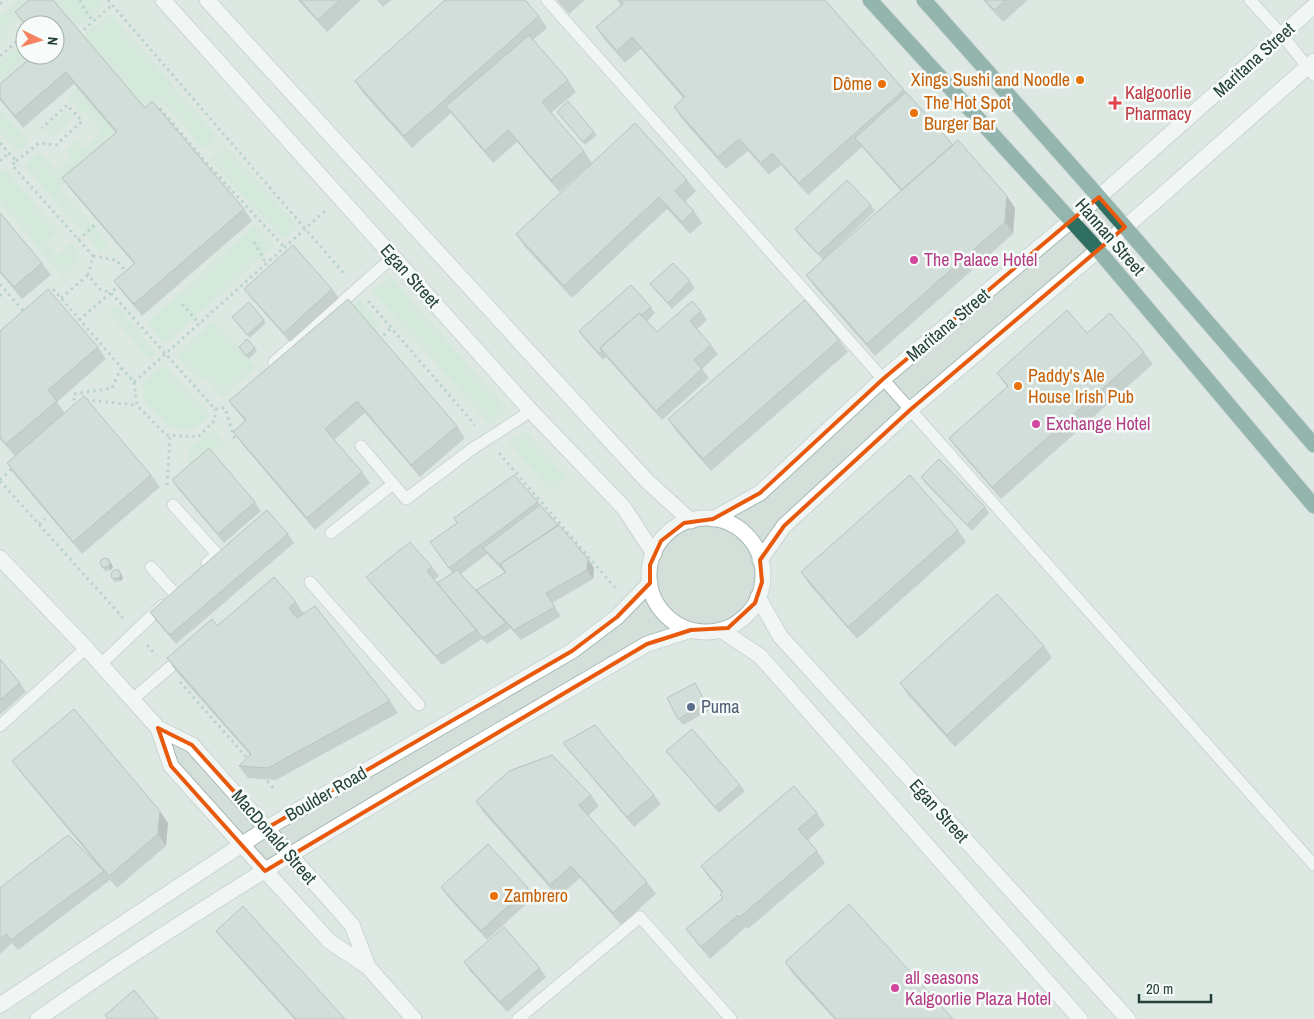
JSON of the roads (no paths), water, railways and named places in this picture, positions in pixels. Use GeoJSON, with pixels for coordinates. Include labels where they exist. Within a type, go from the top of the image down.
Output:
{"type":"FeatureCollection","features":[{"type":"Feature","properties":{"kind":"highway","name":"Hannan Street"},"geometry":{"type":"LineString","coordinates":[[870,0],[1098,250],[1314,506]]}},
{"type":"Feature","properties":{"kind":"highway","name":"Hannan Street"},"geometry":{"type":"LineString","coordinates":[[924,0],[1125,226],[1314,446]]}},
{"type":"Feature","properties":{"kind":"street","name":"Egan Street"},"geometry":{"type":"LineString","coordinates":[[163,0],[531,411],[624,508],[654,554]]}},
{"type":"Feature","properties":{"kind":"street","name":"Egan Street"},"geometry":{"type":"LineString","coordinates":[[207,0],[647,481],[691,521]]}},
{"type":"Feature","properties":{"kind":"street","name":"Maritana Street"},"geometry":{"type":"LineString","coordinates":[[713,519],[760,493],[883,379],[1099,197],[1314,6]]}},
{"type":"Feature","properties":{"kind":"street"},"geometry":{"type":"LineString","coordinates":[[760,560],[784,526],[910,410],[1312,67]]}},
{"type":"Feature","properties":{"kind":"street","name":"Boulder Road"},"geometry":{"type":"LineString","coordinates":[[713,519],[727,523],[746,536],[755,546],[760,560],[762,575],[758,597],[751,609],[741,620],[721,630],[706,632],[692,630],[678,624],[665,614],[657,604],[650,583],[650,565],[661,541],[671,530],[691,521],[713,519]]}},
{"type":"Feature","properties":{"kind":"street","name":"MacDonald Street"},"geometry":{"type":"LineString","coordinates":[[0,558],[101,664],[158,728],[192,744],[352,925],[368,967]]}},
{"type":"Feature","properties":{"kind":"street","name":"Boulder Road"},"geometry":{"type":"LineString","coordinates":[[0,1005],[267,828],[572,651],[617,617],[650,583]]}},
{"type":"Feature","properties":{"kind":"street","name":"Egan Street"},"geometry":{"type":"LineString","coordinates":[[758,597],[780,636],[1128,1019]]}},
{"type":"Feature","properties":{"kind":"street","name":"Boulder Road"},"geometry":{"type":"LineString","coordinates":[[38,1019],[290,854],[647,644],[692,630]]}},
{"type":"Feature","properties":{"kind":"street","name":"Egan Street"},"geometry":{"type":"LineString","coordinates":[[721,630],[760,656],[1080,1019]]}},
{"type":"Feature","properties":{"kind":"street","name":"MacDonald Street"},"geometry":{"type":"LineString","coordinates":[[158,728],[171,766],[329,941],[368,967],[412,1018]]}},
{"type":"Feature","properties":{"kind":"lane"},"geometry":{"type":"LineString","coordinates":[[547,0],[1314,865]]}},
{"type":"Feature","properties":{"kind":"lane"},"geometry":{"type":"LineString","coordinates":[[1250,0],[1312,67]]}},
{"type":"Feature","properties":{"kind":"lane"},"geometry":{"type":"LineString","coordinates":[[274,362],[393,257]]}},
{"type":"Feature","properties":{"kind":"lane"},"geometry":{"type":"LineString","coordinates":[[361,446],[406,499],[472,449],[531,411]]}},
{"type":"Feature","properties":{"kind":"lane"},"geometry":{"type":"LineString","coordinates":[[331,533],[393,484]]}},
{"type":"Feature","properties":{"kind":"lane"},"geometry":{"type":"LineString","coordinates":[[173,505],[217,554],[196,574]]}},
{"type":"Feature","properties":{"kind":"lane"},"geometry":{"type":"LineString","coordinates":[[101,664],[178,590],[151,567]]}},
{"type":"Feature","properties":{"kind":"lane"},"geometry":{"type":"LineString","coordinates":[[310,582],[419,705]]}},
{"type":"Feature","properties":{"kind":"lane"},"geometry":{"type":"LineString","coordinates":[[0,726],[86,648]]}},
{"type":"Feature","properties":{"kind":"lane"},"geometry":{"type":"LineString","coordinates":[[132,700],[189,650]]}},
{"type":"Feature","properties":{"kind":"lane"},"geometry":{"type":"LineString","coordinates":[[518,1019],[640,917],[731,1019]]}},
{"type":"Feature","properties":{"kind":"place","name":"Xings Sushi and Noodle"},"geometry":{"type":"Point","coordinates":[1080,80]}},
{"type":"Feature","properties":{"kind":"place","name":"Dôme"},"geometry":{"type":"Point","coordinates":[882,84]}},
{"type":"Feature","properties":{"kind":"place","name":"Kalgoorlie Pharmacy"},"geometry":{"type":"Point","coordinates":[1115,103]}},
{"type":"Feature","properties":{"kind":"place","name":"The Hot Spot Burger Bar"},"geometry":{"type":"Point","coordinates":[914,113]}},
{"type":"Feature","properties":{"kind":"place","name":"The Palace Hotel"},"geometry":{"type":"Point","coordinates":[914,260]}},
{"type":"Feature","properties":{"kind":"place","name":"Paddy's Ale House Irish Pub"},"geometry":{"type":"Point","coordinates":[1018,386]}},
{"type":"Feature","properties":{"kind":"place","name":"Exchange Hotel"},"geometry":{"type":"Point","coordinates":[1036,424]}},
{"type":"Feature","properties":{"kind":"place","name":"Puma"},"geometry":{"type":"Point","coordinates":[691,707]}},
{"type":"Feature","properties":{"kind":"place","name":"Zambrero"},"geometry":{"type":"Point","coordinates":[494,896]}},
{"type":"Feature","properties":{"kind":"place","name":"all seasons Kalgoorlie Plaza Hotel"},"geometry":{"type":"Point","coordinates":[895,988]}}]}
